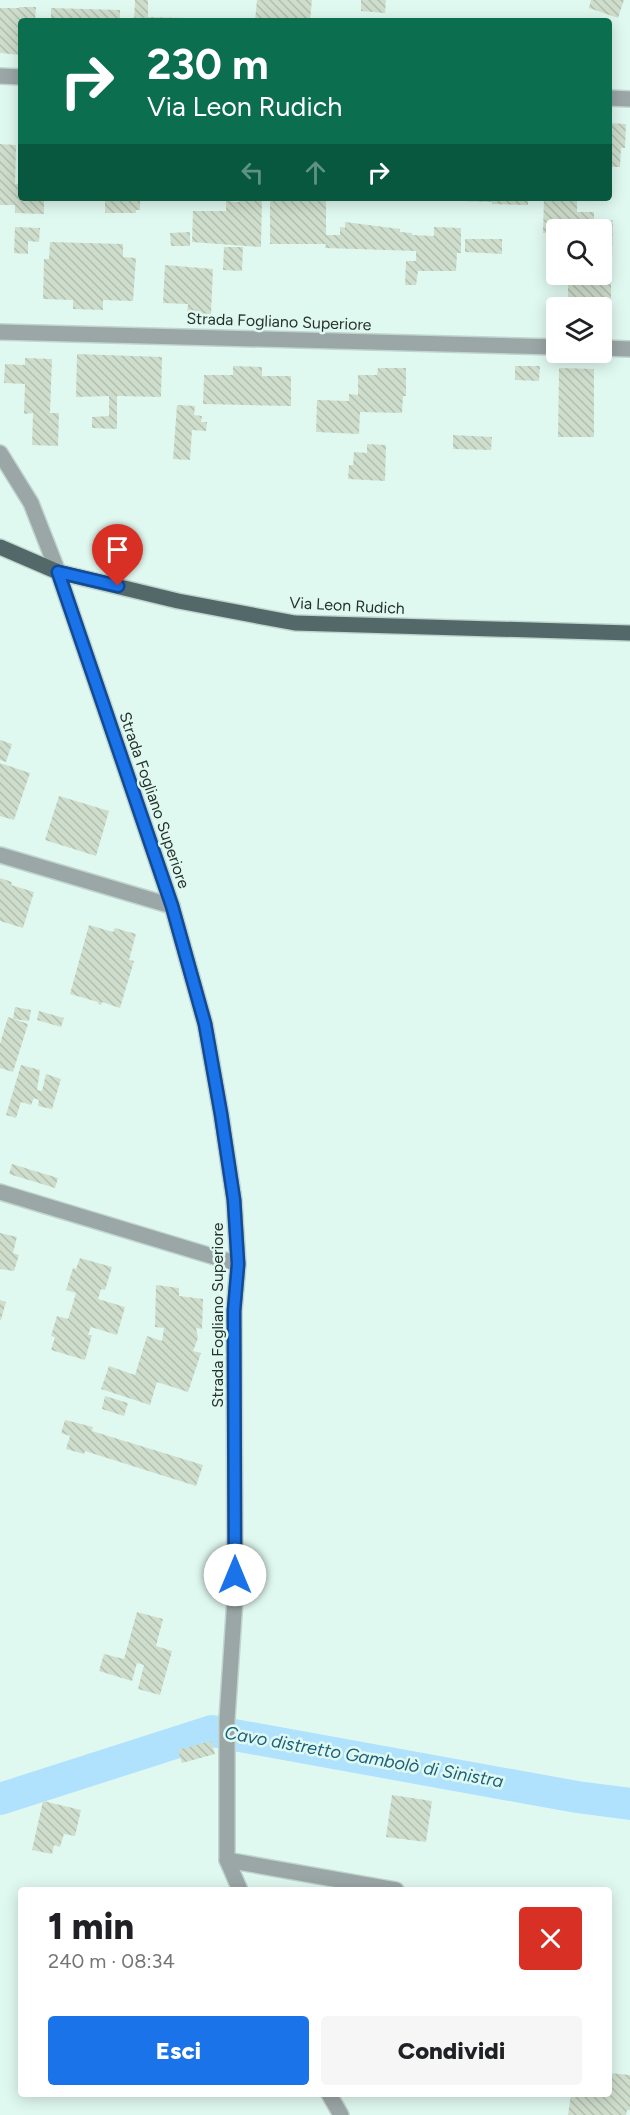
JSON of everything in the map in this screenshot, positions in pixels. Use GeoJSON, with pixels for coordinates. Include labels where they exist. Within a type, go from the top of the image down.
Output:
{"type":"FeatureCollection","features":[{"type":"Feature","properties":{"kind":"main road","name":"Via Leon Rudich"},"geometry":{"type":"LineString","coordinates":[[0,547],[58,572],[178,601],[295,622],[630,633]]}},
{"type":"Feature","properties":{"kind":"street"},"geometry":{"type":"LineString","coordinates":[[0,76],[18,77]]}},
{"type":"Feature","properties":{"kind":"street"},"geometry":{"type":"LineString","coordinates":[[612,98],[630,99]]}},
{"type":"Feature","properties":{"kind":"street","name":"Strada Fogliano Superiore"},"geometry":{"type":"LineString","coordinates":[[0,332],[546,347]]}},
{"type":"Feature","properties":{"kind":"street"},"geometry":{"type":"LineString","coordinates":[[612,348],[630,349]]}},
{"type":"Feature","properties":{"kind":"street","name":"Strada Fogliano Superiore"},"geometry":{"type":"LineString","coordinates":[[0,453],[31,503],[58,572],[172,906],[205,1024],[209,1047],[234,1200],[238,1264],[234,1311],[235,1599],[227,1719],[227,1860],[239,1887]]}},
{"type":"Feature","properties":{"kind":"street"},"geometry":{"type":"LineString","coordinates":[[0,855],[172,906]]}},
{"type":"Feature","properties":{"kind":"street"},"geometry":{"type":"LineString","coordinates":[[0,1192],[238,1264]]}},
{"type":"Feature","properties":{"kind":"street"},"geometry":{"type":"LineString","coordinates":[[227,1860],[379,1887]]}},
{"type":"Feature","properties":{"kind":"street"},"geometry":{"type":"LineString","coordinates":[[331,2097],[341,2115]]}},
{"type":"Feature","properties":{"kind":"building"},"geometry":{"type":"Polygon","coordinates":[[[135,0],[148,0],[148,17],[187,18],[134,18],[135,0]]]}},
{"type":"Feature","properties":{"kind":"building"},"geometry":{"type":"Polygon","coordinates":[[[257,0],[312,0],[310,18],[255,18],[257,0]]]}},
{"type":"Feature","properties":{"kind":"building"},"geometry":{"type":"Polygon","coordinates":[[[361,0],[386,0],[385,13],[361,11],[361,0]]]}},
{"type":"Feature","properties":{"kind":"building"},"geometry":{"type":"Polygon","coordinates":[[[591,0],[624,0],[618,18],[589,8],[591,0]]]}},
{"type":"Feature","properties":{"kind":"building"},"geometry":{"type":"Polygon","coordinates":[[[36,7],[35,18],[18,18],[18,55],[0,53],[0,8],[36,7]]]}},
{"type":"Feature","properties":{"kind":"building"},"geometry":{"type":"Polygon","coordinates":[[[51,8],[120,10],[120,18],[51,18],[51,8]]]}},
{"type":"Feature","properties":{"kind":"building"},"geometry":{"type":"Polygon","coordinates":[[[612,123],[626,124],[625,148],[621,148],[620,167],[612,167],[612,123]]]}},
{"type":"Feature","properties":{"kind":"building"},"geometry":{"type":"Polygon","coordinates":[[[0,144],[16,145],[15,184],[18,184],[18,201],[44,201],[44,214],[15,213],[15,205],[0,205],[0,144]]]}},
{"type":"Feature","properties":{"kind":"building"},"geometry":{"type":"Polygon","coordinates":[[[105,201],[140,201],[140,210],[136,210],[136,213],[105,213],[105,201]]]}},
{"type":"Feature","properties":{"kind":"building"},"geometry":{"type":"Polygon","coordinates":[[[226,201],[262,201],[261,247],[192,242],[193,211],[226,211],[226,201]]]}},
{"type":"Feature","properties":{"kind":"building"},"geometry":{"type":"Polygon","coordinates":[[[270,201],[326,201],[326,235],[340,235],[340,227],[345,228],[345,222],[400,229],[400,232],[412,233],[412,235],[434,236],[434,227],[461,228],[461,253],[457,253],[456,271],[418,271],[416,285],[405,285],[406,261],[416,261],[416,251],[325,248],[326,244],[270,244],[270,201]]]}},
{"type":"Feature","properties":{"kind":"building"},"geometry":{"type":"Polygon","coordinates":[[[462,201],[528,201],[528,205],[492,204],[492,202],[462,201]]]}},
{"type":"Feature","properties":{"kind":"building"},"geometry":{"type":"Polygon","coordinates":[[[544,201],[577,201],[577,212],[594,212],[594,219],[546,219],[546,233],[543,233],[544,201]]]}},
{"type":"Feature","properties":{"kind":"building"},"geometry":{"type":"Polygon","coordinates":[[[15,227],[40,228],[39,242],[28,241],[28,254],[14,253],[15,227]]]}},
{"type":"Feature","properties":{"kind":"building"},"geometry":{"type":"Polygon","coordinates":[[[190,232],[190,246],[171,246],[170,233],[190,232]]]}},
{"type":"Feature","properties":{"kind":"building"},"geometry":{"type":"Polygon","coordinates":[[[465,239],[502,239],[502,254],[465,252],[465,239]]]}},
{"type":"Feature","properties":{"kind":"building"},"geometry":{"type":"Polygon","coordinates":[[[50,242],[123,244],[123,257],[136,258],[133,301],[103,300],[103,310],[73,309],[73,300],[43,299],[44,259],[49,259],[50,242]]]}},
{"type":"Feature","properties":{"kind":"building"},"geometry":{"type":"Polygon","coordinates":[[[224,247],[243,247],[242,271],[223,270],[224,247]]]}},
{"type":"Feature","properties":{"kind":"building"},"geometry":{"type":"Polygon","coordinates":[[[165,265],[213,269],[211,314],[187,313],[188,304],[163,303],[165,265]]]}},
{"type":"Feature","properties":{"kind":"building"},"geometry":{"type":"Polygon","coordinates":[[[568,285],[611,285],[611,297],[568,297],[568,285]]]}},
{"type":"Feature","properties":{"kind":"building"},"geometry":{"type":"Polygon","coordinates":[[[77,354],[162,357],[161,397],[117,396],[117,429],[92,428],[92,417],[109,416],[109,396],[76,397],[77,354]]]}},
{"type":"Feature","properties":{"kind":"building"},"geometry":{"type":"Polygon","coordinates":[[[25,358],[52,359],[50,413],[59,413],[58,446],[32,445],[33,413],[24,414],[25,384],[4,383],[5,364],[25,365],[25,358]]]}},
{"type":"Feature","properties":{"kind":"building"},"geometry":{"type":"Polygon","coordinates":[[[233,366],[262,367],[262,376],[291,376],[291,406],[203,404],[204,375],[233,375],[233,366]]]}},
{"type":"Feature","properties":{"kind":"building"},"geometry":{"type":"Polygon","coordinates":[[[515,366],[540,366],[539,381],[515,380],[515,366]]]}},
{"type":"Feature","properties":{"kind":"building"},"geometry":{"type":"Polygon","coordinates":[[[378,368],[406,368],[406,396],[403,396],[402,413],[360,412],[359,434],[316,432],[317,400],[349,401],[349,394],[358,395],[358,375],[377,375],[378,368]]]}},
{"type":"Feature","properties":{"kind":"building"},"geometry":{"type":"Polygon","coordinates":[[[559,368],[594,369],[594,437],[558,437],[559,368]]]}},
{"type":"Feature","properties":{"kind":"building"},"geometry":{"type":"Polygon","coordinates":[[[177,405],[195,406],[194,415],[202,416],[201,422],[207,422],[206,431],[192,430],[190,460],[173,459],[177,405]]]}},
{"type":"Feature","properties":{"kind":"building"},"geometry":{"type":"Polygon","coordinates":[[[453,435],[492,437],[491,450],[453,449],[453,435]]]}},
{"type":"Feature","properties":{"kind":"building"},"geometry":{"type":"Polygon","coordinates":[[[367,444],[386,445],[385,481],[348,479],[349,465],[353,465],[354,452],[367,453],[367,444]]]}},
{"type":"Feature","properties":{"kind":"building"},"geometry":{"type":"Polygon","coordinates":[[[0,740],[12,744],[6,762],[0,760],[0,740]]]}},
{"type":"Feature","properties":{"kind":"building"},"geometry":{"type":"Polygon","coordinates":[[[0,763],[30,773],[14,820],[0,816],[0,763]]]}},
{"type":"Feature","properties":{"kind":"building"},"geometry":{"type":"Polygon","coordinates":[[[59,796],[109,811],[96,856],[45,840],[59,796]]]}},
{"type":"Feature","properties":{"kind":"building"},"geometry":{"type":"Polygon","coordinates":[[[0,878],[12,882],[11,885],[34,892],[23,928],[0,921],[0,878]]]}},
{"type":"Feature","properties":{"kind":"building"},"geometry":{"type":"Polygon","coordinates":[[[89,925],[113,932],[115,928],[136,934],[129,960],[134,961],[120,1008],[102,1002],[101,1005],[98,1002],[70,994],[89,925]]]}},
{"type":"Feature","properties":{"kind":"building"},"geometry":{"type":"Polygon","coordinates":[[[15,1007],[31,1010],[29,1021],[13,1019],[15,1007]]]}},
{"type":"Feature","properties":{"kind":"building"},"geometry":{"type":"Polygon","coordinates":[[[39,1011],[64,1018],[61,1027],[37,1020],[39,1011]]]}},
{"type":"Feature","properties":{"kind":"building"},"geometry":{"type":"Polygon","coordinates":[[[8,1017],[28,1024],[13,1072],[0,1068],[0,1044],[8,1017]]]}},
{"type":"Feature","properties":{"kind":"building"},"geometry":{"type":"Polygon","coordinates":[[[21,1065],[40,1070],[37,1090],[42,1091],[46,1074],[61,1079],[52,1109],[38,1106],[39,1100],[34,1098],[31,1105],[21,1102],[16,1118],[6,1115],[21,1065]]]}},
{"type":"Feature","properties":{"kind":"building"},"geometry":{"type":"Polygon","coordinates":[[[12,1164],[58,1178],[55,1188],[9,1174],[12,1164]]]}},
{"type":"Feature","properties":{"kind":"building"},"geometry":{"type":"Polygon","coordinates":[[[0,1233],[17,1237],[13,1253],[19,1255],[14,1271],[0,1269],[0,1233]]]}},
{"type":"Feature","properties":{"kind":"building"},"geometry":{"type":"Polygon","coordinates":[[[80,1258],[112,1267],[105,1290],[101,1289],[98,1299],[125,1307],[117,1335],[91,1327],[88,1335],[92,1335],[85,1360],[51,1350],[55,1337],[51,1336],[57,1316],[68,1319],[72,1307],[76,1293],[66,1290],[73,1268],[76,1269],[80,1258]]]}},
{"type":"Feature","properties":{"kind":"building"},"geometry":{"type":"Polygon","coordinates":[[[156,1285],[179,1288],[179,1296],[203,1299],[202,1329],[196,1328],[198,1338],[193,1351],[201,1353],[188,1392],[157,1382],[150,1405],[101,1389],[109,1366],[135,1375],[147,1336],[162,1341],[164,1328],[155,1327],[156,1285]]]}},
{"type":"Feature","properties":{"kind":"building"},"geometry":{"type":"Polygon","coordinates":[[[0,1300],[6,1302],[1,1320],[0,1320],[0,1300]]]}},
{"type":"Feature","properties":{"kind":"building"},"geometry":{"type":"Polygon","coordinates":[[[105,1396],[128,1403],[124,1416],[102,1409],[105,1396]]]}},
{"type":"Feature","properties":{"kind":"building"},"geometry":{"type":"Polygon","coordinates":[[[65,1420],[93,1427],[92,1431],[203,1465],[196,1486],[85,1451],[84,1454],[66,1449],[70,1436],[61,1433],[65,1420]]]}},
{"type":"Feature","properties":{"kind":"building"},"geometry":{"type":"Polygon","coordinates":[[[137,1612],[163,1619],[156,1646],[172,1651],[160,1695],[138,1689],[144,1665],[137,1663],[132,1681],[99,1671],[104,1654],[124,1659],[137,1612]]]}},
{"type":"Feature","properties":{"kind":"building"},"geometry":{"type":"Polygon","coordinates":[[[211,1741],[215,1754],[182,1763],[178,1750],[211,1741]]]}},
{"type":"Feature","properties":{"kind":"building"},"geometry":{"type":"Polygon","coordinates":[[[392,1795],[432,1801],[426,1842],[386,1837],[392,1795]]]}},
{"type":"Feature","properties":{"kind":"building"},"geometry":{"type":"Polygon","coordinates":[[[43,1801],[81,1810],[75,1836],[64,1834],[60,1847],[54,1845],[52,1854],[32,1850],[43,1801]]]}},
{"type":"Feature","properties":{"kind":"building"},"geometry":{"type":"Polygon","coordinates":[[[612,2073],[630,2075],[630,2110],[627,2110],[626,2115],[568,2115],[571,2097],[612,2097],[612,2073]]]}},
{"type":"Feature","properties":{"kind":"waterway","name":"Cavo distretto Gambolò di Sinistra"},"geometry":{"type":"LineString","coordinates":[[0,1799],[212,1731],[577,1797],[630,1804]]}},
{"type":"Feature","properties":{"kind":"route"},"geometry":{"type":"LineString","coordinates":[[118,586],[58,572],[172,906],[205,1024],[221,1114],[234,1200],[238,1264],[234,1311],[235,1575]]}}]}
